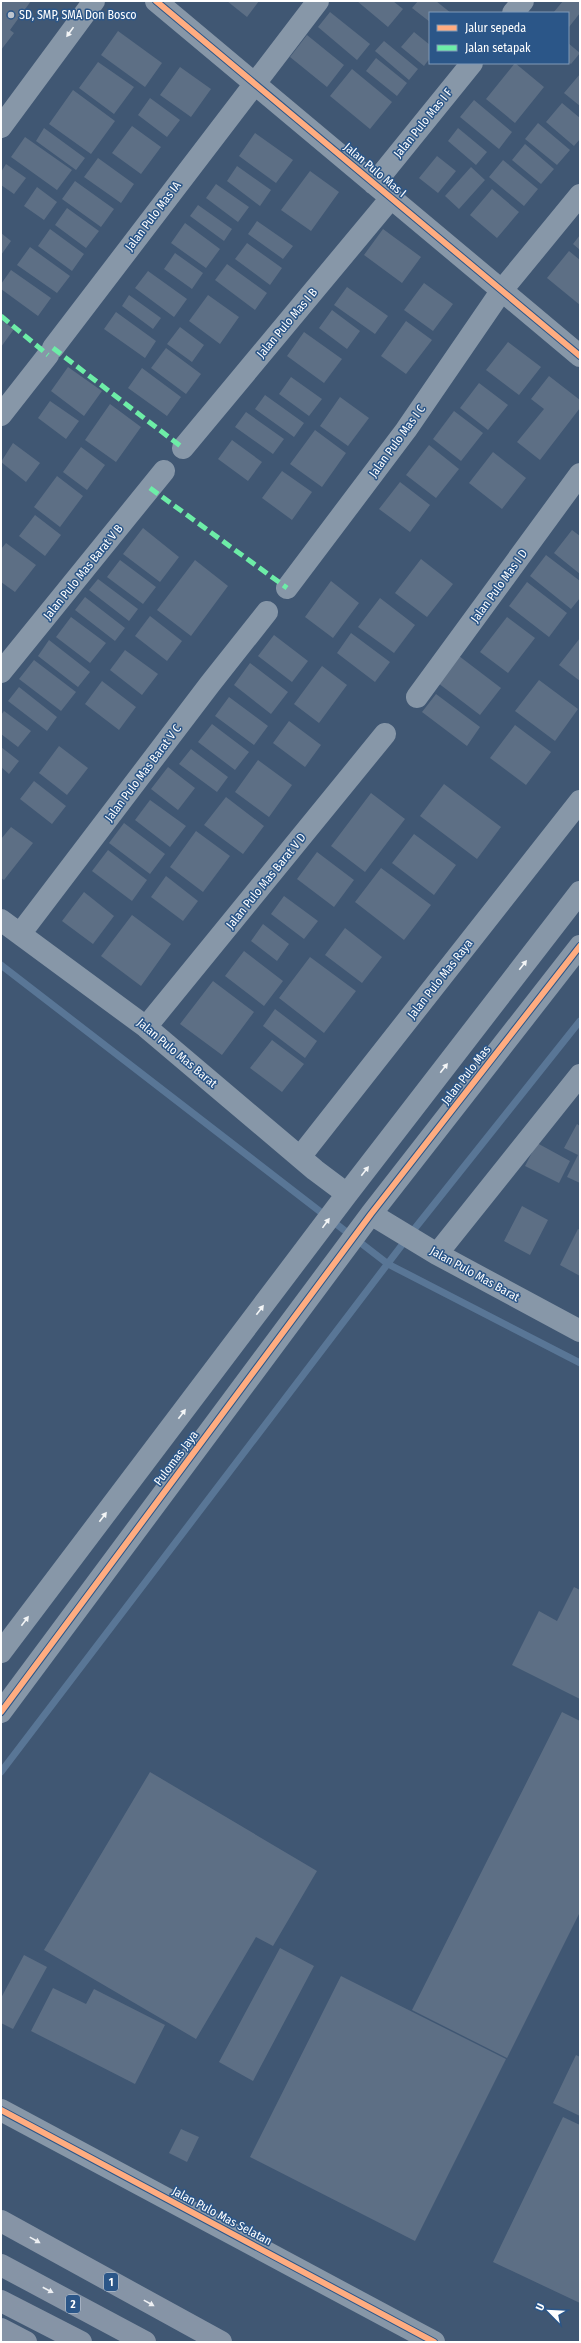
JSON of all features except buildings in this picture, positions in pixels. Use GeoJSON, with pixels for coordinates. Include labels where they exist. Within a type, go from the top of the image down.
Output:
{"type":"FeatureCollection","features":[{"type":"Feature","properties":{"kind":"highway","name":"1"},"geometry":{"type":"LineString","coordinates":[[1,2221],[196,2336],[221,2342]]}},
{"type":"Feature","properties":{"kind":"highway","name":"2"},"geometry":{"type":"LineString","coordinates":[[1,2265],[145,2342]]}},
{"type":"Feature","properties":{"kind":"highway"},"geometry":{"type":"LineString","coordinates":[[1,2301],[81,2342]]}},
{"type":"Feature","properties":{"kind":"highway"},"geometry":{"type":"LineString","coordinates":[[1,2329],[26,2342]]}},
{"type":"Feature","properties":{"kind":"street"},"geometry":{"type":"LineString","coordinates":[[1,127],[94,1]]}},
{"type":"Feature","properties":{"kind":"street","name":"Jalan Pulo Mas I"},"geometry":{"type":"LineString","coordinates":[[156,1],[580,356]]}},
{"type":"Feature","properties":{"kind":"street","name":"Jalan Pulo Mas IA"},"geometry":{"type":"LineString","coordinates":[[1,415],[51,352],[254,83],[318,1]]}},
{"type":"Feature","properties":{"kind":"street"},"geometry":{"type":"LineString","coordinates":[[514,12],[523,1]]}},
{"type":"Feature","properties":{"kind":"street","name":"Jalan Pulo Mas I F"},"geometry":{"type":"LineString","coordinates":[[374,184],[471,64]]}},
{"type":"Feature","properties":{"kind":"street","name":"Jalan Pulo Mas I C"},"geometry":{"type":"LineString","coordinates":[[287,588],[406,430],[502,290],[580,195]]}},
{"type":"Feature","properties":{"kind":"street","name":"Jalan Pulo Mas I B"},"geometry":{"type":"LineString","coordinates":[[183,448],[391,198]]}},
{"type":"Feature","properties":{"kind":"street","name":"Jalan Pulo Mas Barat V B"},"geometry":{"type":"LineString","coordinates":[[1,672],[164,471]]}},
{"type":"Feature","properties":{"kind":"street","name":"Jalan Pulo Mas I D"},"geometry":{"type":"LineString","coordinates":[[417,697],[580,474]]}},
{"type":"Feature","properties":{"kind":"street","name":"Jalan Pulo Mas Barat V C"},"geometry":{"type":"LineString","coordinates":[[20,934],[210,684],[267,612]]}},
{"type":"Feature","properties":{"kind":"street","name":"Jalan Pulo Mas Barat V D"},"geometry":{"type":"LineString","coordinates":[[146,1027],[385,734]]}},
{"type":"Feature","properties":{"kind":"street","name":"Jalan Pulo Mas Raya"},"geometry":{"type":"LineString","coordinates":[[308,1164],[580,801]]}},
{"type":"Feature","properties":{"kind":"street","name":"Jalan Pulo Mas"},"geometry":{"type":"LineString","coordinates":[[342,1194],[580,892]]}},
{"type":"Feature","properties":{"kind":"street","name":"Jalan Pulo Mas Barat"},"geometry":{"type":"LineString","coordinates":[[1,920],[146,1027],[342,1194]]}},
{"type":"Feature","properties":{"kind":"street","name":"Jalan Pulo Mas"},"geometry":{"type":"LineString","coordinates":[[373,1217],[580,946]]}},
{"type":"Feature","properties":{"kind":"street"},"geometry":{"type":"LineString","coordinates":[[430,1250],[580,1075]]}},
{"type":"Feature","properties":{"kind":"street","name":"Pulomas Jaya"},"geometry":{"type":"LineString","coordinates":[[1,1652],[311,1244],[342,1194]]}},
{"type":"Feature","properties":{"kind":"street","name":"Jalan Pulo Mas Barat"},"geometry":{"type":"LineString","coordinates":[[373,1217],[430,1250],[580,1331]]}},
{"type":"Feature","properties":{"kind":"street","name":"Pulomas Jaya"},"geometry":{"type":"LineString","coordinates":[[1,1712],[337,1260],[373,1217]]}},
{"type":"Feature","properties":{"kind":"street","name":"Jalan Pulo Mas Selatan"},"geometry":{"type":"LineString","coordinates":[[1,2110],[434,2342]]}},
{"type":"Feature","properties":{"kind":"waterway"},"geometry":{"type":"LineString","coordinates":[[1,965],[388,1264],[580,1363]]}},
{"type":"Feature","properties":{"kind":"waterway"},"geometry":{"type":"LineString","coordinates":[[1,1772],[408,1237],[580,1021]]}},
{"type":"Feature","properties":{"kind":"marked path"},"geometry":{"type":"LineString","coordinates":[[1,316],[48,355]]}},
{"type":"Feature","properties":{"kind":"marked path"},"geometry":{"type":"LineString","coordinates":[[53,348],[183,448]]}},
{"type":"Feature","properties":{"kind":"marked path"},"geometry":{"type":"LineString","coordinates":[[150,488],[287,588]]}},
{"type":"Feature","properties":{"kind":"cycle path"},"geometry":{"type":"LineString","coordinates":[[156,1],[580,356]]}},
{"type":"Feature","properties":{"kind":"cycle path"},"geometry":{"type":"LineString","coordinates":[[1,1712],[371,1214],[580,946]]}},
{"type":"Feature","properties":{"kind":"cycle path"},"geometry":{"type":"LineString","coordinates":[[1,2110],[434,2342]]}},
{"type":"Feature","properties":{"kind":"place","name":"SD, SMP, SMA Don Bosco"},"geometry":{"type":"Point","coordinates":[11,15]}}]}
